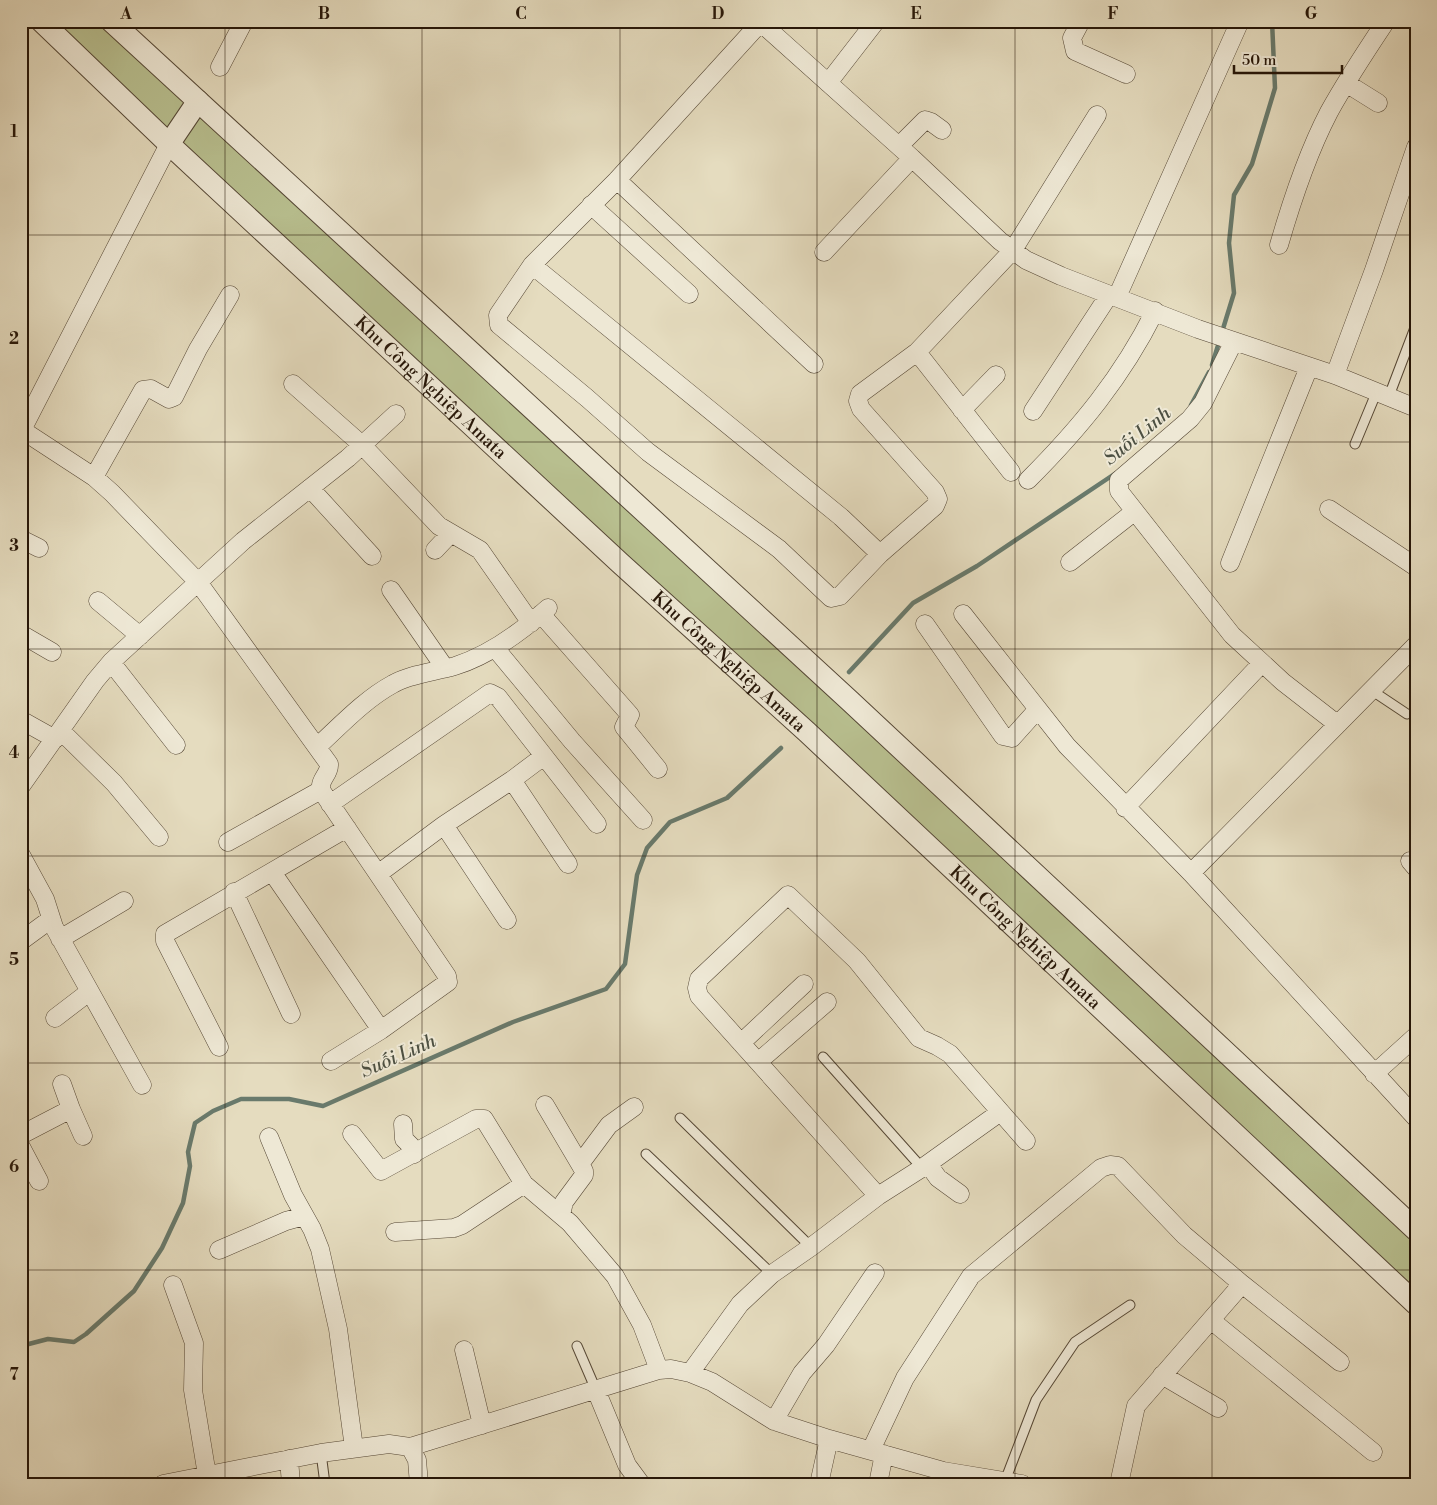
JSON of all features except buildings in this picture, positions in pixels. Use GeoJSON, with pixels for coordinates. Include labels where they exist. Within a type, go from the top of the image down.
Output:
{"type":"FeatureCollection","features":[{"type":"Feature","properties":{"kind":"street","name":"Khu Công Nghiệp Amata"},"geometry":{"type":"LineString","coordinates":[[41,21],[169,144],[620,563],[822,745],[1416,1304]]}},
{"type":"Feature","properties":{"kind":"street"},"geometry":{"type":"LineString","coordinates":[[111,21],[850,701],[1416,1230]]}},
{"type":"Feature","properties":{"kind":"street"},"geometry":{"type":"LineString","coordinates":[[220,67],[244,21]]}},
{"type":"Feature","properties":{"kind":"street"},"geometry":{"type":"LineString","coordinates":[[828,82],[876,21]]}},
{"type":"Feature","properties":{"kind":"street"},"geometry":{"type":"LineString","coordinates":[[1081,21],[1072,38],[1075,51],[1126,74]]}},
{"type":"Feature","properties":{"kind":"street"},"geometry":{"type":"LineString","coordinates":[[1032,411],[1113,296],[1240,21]]}},
{"type":"Feature","properties":{"kind":"street"},"geometry":{"type":"LineString","coordinates":[[1279,245],[1309,155],[1346,82],[1386,21]]}},
{"type":"Feature","properties":{"kind":"street"},"geometry":{"type":"LineString","coordinates":[[1097,115],[1012,250],[917,352],[860,394],[858,400],[861,409],[935,492],[938,499],[935,506],[880,554],[840,596],[831,598],[779,549],[648,452],[587,398],[499,325],[498,316],[532,264],[617,180],[760,22],[1012,250],[1061,276],[1198,329],[1334,375],[1416,408]]}},
{"type":"Feature","properties":{"kind":"street"},"geometry":{"type":"LineString","coordinates":[[1346,82],[1378,103]]}},
{"type":"Feature","properties":{"kind":"street"},"geometry":{"type":"LineString","coordinates":[[198,101],[169,144],[22,431],[94,477],[112,493],[198,582],[317,747],[329,769],[322,779],[326,797],[448,979],[448,982],[381,1030],[331,1060]]}},
{"type":"Feature","properties":{"kind":"street"},"geometry":{"type":"LineString","coordinates":[[824,252],[905,152],[925,120],[942,130]]}},
{"type":"Feature","properties":{"kind":"street"},"geometry":{"type":"LineString","coordinates":[[1334,375],[1374,270],[1416,147]]}},
{"type":"Feature","properties":{"kind":"street"},"geometry":{"type":"LineString","coordinates":[[617,180],[814,364]]}},
{"type":"Feature","properties":{"kind":"street"},"geometry":{"type":"LineString","coordinates":[[592,206],[689,294]]}},
{"type":"Feature","properties":{"kind":"street"},"geometry":{"type":"LineString","coordinates":[[532,264],[841,516],[880,554]]}},
{"type":"Feature","properties":{"kind":"street"},"geometry":{"type":"LineString","coordinates":[[94,477],[143,390],[151,389],[169,399],[174,397],[198,349],[230,295]]}},
{"type":"Feature","properties":{"kind":"street"},"geometry":{"type":"LineString","coordinates":[[1028,480],[1054,454],[1106,395],[1139,343],[1155,311]]}},
{"type":"Feature","properties":{"kind":"street"},"geometry":{"type":"LineString","coordinates":[[1234,341],[1203,403],[1190,419],[1119,480],[1119,491],[1232,635],[1262,663],[1337,724]]}},
{"type":"Feature","properties":{"kind":"street"},"geometry":{"type":"LineString","coordinates":[[917,352],[1011,472]]}},
{"type":"Feature","properties":{"kind":"street"},"geometry":{"type":"LineString","coordinates":[[1230,563],[1309,367]]}},
{"type":"Feature","properties":{"kind":"street"},"geometry":{"type":"LineString","coordinates":[[962,410],[996,375]]}},
{"type":"Feature","properties":{"kind":"street"},"geometry":{"type":"LineString","coordinates":[[293,384],[362,445],[439,526],[480,550],[630,715],[624,727],[658,769]]}},
{"type":"Feature","properties":{"kind":"street"},"geometry":{"type":"LineString","coordinates":[[21,786],[94,681],[111,662],[243,541],[307,491],[396,414]]}},
{"type":"Feature","properties":{"kind":"street"},"geometry":{"type":"LineString","coordinates":[[307,491],[329,523]]}},
{"type":"Feature","properties":{"kind":"street"},"geometry":{"type":"LineString","coordinates":[[307,491],[372,556]]}},
{"type":"Feature","properties":{"kind":"street"},"geometry":{"type":"LineString","coordinates":[[1329,509],[1416,567]]}},
{"type":"Feature","properties":{"kind":"street"},"geometry":{"type":"LineString","coordinates":[[1070,562],[1134,512]]}},
{"type":"Feature","properties":{"kind":"street"},"geometry":{"type":"LineString","coordinates":[[435,550],[451,533]]}},
{"type":"Feature","properties":{"kind":"street"},"geometry":{"type":"LineString","coordinates":[[21,539],[39,548]]}},
{"type":"Feature","properties":{"kind":"street"},"geometry":{"type":"LineString","coordinates":[[391,590],[445,668]]}},
{"type":"Feature","properties":{"kind":"street"},"geometry":{"type":"LineString","coordinates":[[98,601],[140,636]]}},
{"type":"Feature","properties":{"kind":"street"},"geometry":{"type":"LineString","coordinates":[[963,614],[1067,746],[1125,808],[1191,873],[1416,1118]]}},
{"type":"Feature","properties":{"kind":"street"},"geometry":{"type":"LineString","coordinates":[[317,747],[362,707],[394,683],[473,659],[495,648],[540,615]]}},
{"type":"Feature","properties":{"kind":"street"},"geometry":{"type":"LineString","coordinates":[[925,624],[1003,736],[1012,738],[1038,709]]}},
{"type":"Feature","properties":{"kind":"street"},"geometry":{"type":"LineString","coordinates":[[21,634],[52,652]]}},
{"type":"Feature","properties":{"kind":"street"},"geometry":{"type":"LineString","coordinates":[[1191,873],[1416,645]]}},
{"type":"Feature","properties":{"kind":"street"},"geometry":{"type":"LineString","coordinates":[[495,648],[572,741],[643,820]]}},
{"type":"Feature","properties":{"kind":"street"},"geometry":{"type":"LineString","coordinates":[[111,662],[176,745]]}},
{"type":"Feature","properties":{"kind":"street"},"geometry":{"type":"LineString","coordinates":[[1125,808],[1262,663]]}},
{"type":"Feature","properties":{"kind":"street"},"geometry":{"type":"LineString","coordinates":[[228,842],[326,797],[490,692],[498,697],[597,824]]}},
{"type":"Feature","properties":{"kind":"street"},"geometry":{"type":"LineString","coordinates":[[21,720],[58,735],[114,783],[159,837]]}},
{"type":"Feature","properties":{"kind":"street"},"geometry":{"type":"LineString","coordinates":[[378,874],[444,825],[512,780],[544,756]]}},
{"type":"Feature","properties":{"kind":"street"},"geometry":{"type":"LineString","coordinates":[[512,780],[568,864]]}},
{"type":"Feature","properties":{"kind":"street"},"geometry":{"type":"LineString","coordinates":[[444,825],[507,920]]}},
{"type":"Feature","properties":{"kind":"street"},"geometry":{"type":"LineString","coordinates":[[219,1047],[165,937],[172,929],[347,828]]}},
{"type":"Feature","properties":{"kind":"street"},"geometry":{"type":"LineString","coordinates":[[21,855],[45,899],[60,939],[142,1085]]}},
{"type":"Feature","properties":{"kind":"street"},"geometry":{"type":"LineString","coordinates":[[272,872],[381,1030]]}},
{"type":"Feature","properties":{"kind":"street"},"geometry":{"type":"LineString","coordinates":[[234,892],[291,1014]]}},
{"type":"Feature","properties":{"kind":"street"},"geometry":{"type":"LineString","coordinates":[[878,1196],[699,996],[697,988],[700,979],[788,895],[857,961],[919,1038],[950,1054],[999,1113],[1026,1141]]}},
{"type":"Feature","properties":{"kind":"street"},"geometry":{"type":"LineString","coordinates":[[60,939],[124,901]]}},
{"type":"Feature","properties":{"kind":"street"},"geometry":{"type":"LineString","coordinates":[[21,942],[51,919]]}},
{"type":"Feature","properties":{"kind":"street"},"geometry":{"type":"LineString","coordinates":[[741,1043],[804,984]]}},
{"type":"Feature","properties":{"kind":"street"},"geometry":{"type":"LineString","coordinates":[[54,1018],[89,992]]}},
{"type":"Feature","properties":{"kind":"street"},"geometry":{"type":"LineString","coordinates":[[758,1062],[827,1002]]}},
{"type":"Feature","properties":{"kind":"street"},"geometry":{"type":"LineString","coordinates":[[1374,1074],[1416,1036]]}},
{"type":"Feature","properties":{"kind":"street"},"geometry":{"type":"LineString","coordinates":[[62,1084],[84,1136]]}},
{"type":"Feature","properties":{"kind":"street"},"geometry":{"type":"LineString","coordinates":[[545,1105],[580,1164],[584,1175],[564,1202],[561,1215]]}},
{"type":"Feature","properties":{"kind":"street"},"geometry":{"type":"LineString","coordinates":[[580,1164],[614,1119],[634,1107]]}},
{"type":"Feature","properties":{"kind":"street"},"geometry":{"type":"LineString","coordinates":[[21,1135],[72,1109]]}},
{"type":"Feature","properties":{"kind":"street"},"geometry":{"type":"LineString","coordinates":[[690,1373],[740,1304],[772,1274],[878,1196],[925,1166],[999,1113]]}},
{"type":"Feature","properties":{"kind":"street"},"geometry":{"type":"LineString","coordinates":[[352,1134],[381,1171],[476,1119],[484,1119],[524,1184],[561,1215],[616,1276],[642,1325],[659,1370]]}},
{"type":"Feature","properties":{"kind":"street"},"geometry":{"type":"LineString","coordinates":[[403,1124],[404,1139],[411,1146],[414,1154]]}},
{"type":"Feature","properties":{"kind":"street"},"geometry":{"type":"LineString","coordinates":[[268,1137],[304,1216],[312,1229],[320,1250],[338,1329],[354,1448]]}},
{"type":"Feature","properties":{"kind":"street"},"geometry":{"type":"LineString","coordinates":[[21,1147],[39,1181]]}},
{"type":"Feature","properties":{"kind":"street"},"geometry":{"type":"LineString","coordinates":[[878,1484],[877,1452],[905,1378],[971,1276],[1101,1168],[1110,1165],[1118,1166],[1184,1235],[1340,1362]]}},
{"type":"Feature","properties":{"kind":"street"},"geometry":{"type":"LineString","coordinates":[[925,1166],[960,1194]]}},
{"type":"Feature","properties":{"kind":"street"},"geometry":{"type":"LineString","coordinates":[[395,1232],[454,1228],[462,1225],[524,1184]]}},
{"type":"Feature","properties":{"kind":"street"},"geometry":{"type":"LineString","coordinates":[[219,1250],[286,1221],[304,1216]]}},
{"type":"Feature","properties":{"kind":"street"},"geometry":{"type":"LineString","coordinates":[[774,1421],[802,1373],[826,1345],[875,1272]]}},
{"type":"Feature","properties":{"kind":"street"},"geometry":{"type":"LineString","coordinates":[[1119,1484],[1136,1406],[1212,1321],[1242,1284]]}},
{"type":"Feature","properties":{"kind":"street"},"geometry":{"type":"LineString","coordinates":[[173,1285],[193,1338],[193,1390],[211,1477]]}},
{"type":"Feature","properties":{"kind":"street"},"geometry":{"type":"LineString","coordinates":[[1212,1321],[1373,1452]]}},
{"type":"Feature","properties":{"kind":"street"},"geometry":{"type":"LineString","coordinates":[[464,1350],[482,1426]]}},
{"type":"Feature","properties":{"kind":"street"},"geometry":{"type":"LineString","coordinates":[[162,1484],[211,1477],[288,1459],[354,1448],[389,1444],[410,1447],[659,1370],[690,1373],[712,1382],[774,1421],[829,1439],[943,1471],[1014,1482]]}},
{"type":"Feature","properties":{"kind":"street"},"geometry":{"type":"LineString","coordinates":[[1162,1375],[1218,1408]]}},
{"type":"Feature","properties":{"kind":"street"},"geometry":{"type":"LineString","coordinates":[[596,1390],[626,1465],[641,1484]]}},
{"type":"Feature","properties":{"kind":"street"},"geometry":{"type":"LineString","coordinates":[[819,1484],[829,1439]]}},
{"type":"Feature","properties":{"kind":"street"},"geometry":{"type":"LineString","coordinates":[[410,1447],[417,1460],[419,1484]]}},
{"type":"Feature","properties":{"kind":"street"},"geometry":{"type":"LineString","coordinates":[[288,1459],[291,1484]]}},
{"type":"Feature","properties":{"kind":"lane"},"geometry":{"type":"LineString","coordinates":[[1356,444],[1383,394],[1416,325]]}},
{"type":"Feature","properties":{"kind":"lane"},"geometry":{"type":"LineString","coordinates":[[1371,690],[1406,714]]}},
{"type":"Feature","properties":{"kind":"lane"},"geometry":{"type":"LineString","coordinates":[[823,1056],[925,1166]]}},
{"type":"Feature","properties":{"kind":"lane"},"geometry":{"type":"LineString","coordinates":[[680,1118],[811,1247]]}},
{"type":"Feature","properties":{"kind":"lane"},"geometry":{"type":"LineString","coordinates":[[646,1154],[772,1274]]}},
{"type":"Feature","properties":{"kind":"lane"},"geometry":{"type":"LineString","coordinates":[[1014,1482],[1036,1400],[1075,1342],[1130,1305]]}},
{"type":"Feature","properties":{"kind":"lane"},"geometry":{"type":"LineString","coordinates":[[577,1346],[596,1390]]}},
{"type":"Feature","properties":{"kind":"lane"},"geometry":{"type":"LineString","coordinates":[[321,1453],[325,1484]]}},
{"type":"Feature","properties":{"kind":"green space"},"geometry":{"type":"Polygon","coordinates":[[[53,21],[99,21],[190,105],[170,133],[53,21]]]}},
{"type":"Feature","properties":{"kind":"green space"},"geometry":{"type":"Polygon","coordinates":[[[197,111],[846,708],[1416,1241],[1416,1292],[177,140],[197,111]]]}},
{"type":"Feature","properties":{"kind":"waterway","name":"Suối Linh"},"geometry":{"type":"LineString","coordinates":[[1222,332],[1234,293],[1229,243],[1234,195],[1252,164],[1275,88],[1272,21]]}},
{"type":"Feature","properties":{"kind":"waterway","name":"Suối Linh"},"geometry":{"type":"LineString","coordinates":[[1212,365],[1220,339]]}},
{"type":"Feature","properties":{"kind":"waterway","name":"Suối Linh"},"geometry":{"type":"LineString","coordinates":[[1191,405],[1209,372]]}},
{"type":"Feature","properties":{"kind":"waterway","name":"Suối Linh"},"geometry":{"type":"LineString","coordinates":[[849,672],[913,603],[977,566],[1116,473]]}},
{"type":"Feature","properties":{"kind":"waterway","name":"Suối Linh"},"geometry":{"type":"LineString","coordinates":[[21,1346],[48,1339],[74,1342],[86,1334],[134,1291],[162,1248],[183,1203],[190,1166],[188,1152],[195,1123],[213,1111],[241,1099],[289,1099],[323,1106],[513,1022],[606,989],[625,964],[637,875],[647,848],[670,822],[727,798],[781,748]]}}]}
